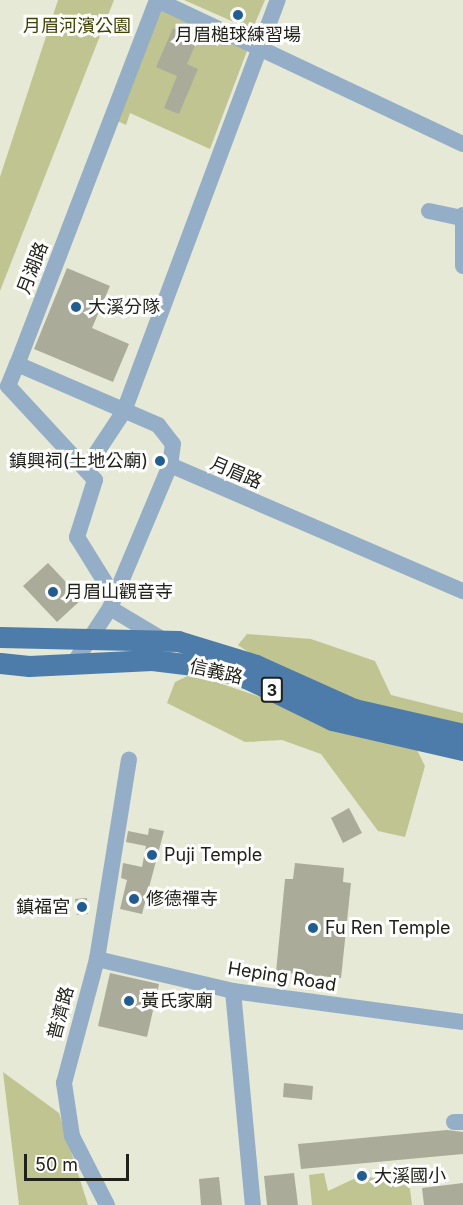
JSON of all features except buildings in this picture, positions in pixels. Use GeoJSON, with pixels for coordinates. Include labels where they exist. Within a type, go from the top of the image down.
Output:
{"type":"FeatureCollection","features":[{"type":"Feature","properties":{"kind":"main road","name":"信義路"},"geometry":{"type":"LineString","coordinates":[[0,638],[36,642],[93,639],[165,641],[248,662],[354,709],[463,734]]}},
{"type":"Feature","properties":{"kind":"main road","name":"信義路"},"geometry":{"type":"LineString","coordinates":[[0,663],[29,666],[76,660],[152,660],[210,667],[246,678],[332,720],[463,750]]}},
{"type":"Feature","properties":{"kind":"street"},"geometry":{"type":"LineString","coordinates":[[157,0],[463,144]]}},
{"type":"Feature","properties":{"kind":"street","name":"月湖路"},"geometry":{"type":"LineString","coordinates":[[4,390],[17,364],[157,0]]}},
{"type":"Feature","properties":{"kind":"street"},"geometry":{"type":"LineString","coordinates":[[87,467],[124,411],[278,0]]}},
{"type":"Feature","properties":{"kind":"street"},"geometry":{"type":"LineString","coordinates":[[429,211],[463,217],[463,266]]}},
{"type":"Feature","properties":{"kind":"street"},"geometry":{"type":"LineString","coordinates":[[17,364],[158,425],[173,444],[170,465],[111,601],[93,639],[76,660]]}},
{"type":"Feature","properties":{"kind":"street"},"geometry":{"type":"LineString","coordinates":[[4,390],[87,467],[95,480],[77,537],[111,601],[165,641]]}},
{"type":"Feature","properties":{"kind":"street","name":"月眉路"},"geometry":{"type":"LineString","coordinates":[[170,465],[463,591]]}},
{"type":"Feature","properties":{"kind":"street","name":"普濟路"},"geometry":{"type":"LineString","coordinates":[[107,1205],[72,1136],[64,1083],[97,958],[129,760]]}},
{"type":"Feature","properties":{"kind":"street","name":"Heping Road"},"geometry":{"type":"LineString","coordinates":[[97,958],[233,991],[463,1022]]}},
{"type":"Feature","properties":{"kind":"street"},"geometry":{"type":"LineString","coordinates":[[233,991],[253,1205]]}},
{"type":"Feature","properties":{"kind":"green space","name":"月眉河濱公園"},"geometry":{"type":"Polygon","coordinates":[[[58,0],[114,0],[0,291],[0,177],[58,0]]]}},
{"type":"Feature","properties":{"kind":"green space","name":"月眉槌球練習場"},"geometry":{"type":"Polygon","coordinates":[[[184,0],[265,0],[252,30],[184,0]]]}},
{"type":"Feature","properties":{"kind":"green space"},"geometry":{"type":"Polygon","coordinates":[[[158,3],[250,43],[210,149],[130,113],[126,125],[113,119],[158,3]]]}},
{"type":"Feature","properties":{"kind":"green space"},"geometry":{"type":"Polygon","coordinates":[[[247,634],[311,639],[375,661],[391,695],[463,713],[463,729],[352,701],[261,661],[238,645],[247,634]]]}},
{"type":"Feature","properties":{"kind":"green space"},"geometry":{"type":"Polygon","coordinates":[[[192,674],[417,750],[425,766],[405,837],[378,831],[321,754],[282,740],[245,742],[167,703],[175,682],[192,674]]]}},
{"type":"Feature","properties":{"kind":"green space"},"geometry":{"type":"Polygon","coordinates":[[[3,1072],[59,1113],[88,1205],[19,1205],[3,1072]]]}},
{"type":"Feature","properties":{"kind":"green space"},"geometry":{"type":"Polygon","coordinates":[[[407,1165],[412,1205],[312,1205],[309,1175],[324,1173],[328,1191],[362,1175],[396,1184],[394,1167],[407,1165]]]}},
{"type":"Feature","properties":{"kind":"place","name":"月眉槌球練習場"},"geometry":{"type":"Point","coordinates":[238,15]}},
{"type":"Feature","properties":{"kind":"place","name":"大溪分隊"},"geometry":{"type":"Point","coordinates":[76,307]}},
{"type":"Feature","properties":{"kind":"place","name":"鎮興祠(土地公廟)"},"geometry":{"type":"Point","coordinates":[160,461]}},
{"type":"Feature","properties":{"kind":"place","name":"月眉山觀音寺"},"geometry":{"type":"Point","coordinates":[53,592]}},
{"type":"Feature","properties":{"kind":"place","name":"Puji Temple"},"geometry":{"type":"Point","coordinates":[152,855]}},
{"type":"Feature","properties":{"kind":"place","name":"修德禪寺"},"geometry":{"type":"Point","coordinates":[134,899]}},
{"type":"Feature","properties":{"kind":"place","name":"鎮福宮"},"geometry":{"type":"Point","coordinates":[82,907]}},
{"type":"Feature","properties":{"kind":"place","name":"Fu Ren Temple"},"geometry":{"type":"Point","coordinates":[313,928]}},
{"type":"Feature","properties":{"kind":"place","name":"黃氏家廟"},"geometry":{"type":"Point","coordinates":[129,1001]}},
{"type":"Feature","properties":{"kind":"place","name":"大溪國小"},"geometry":{"type":"Point","coordinates":[362,1176]}}]}
